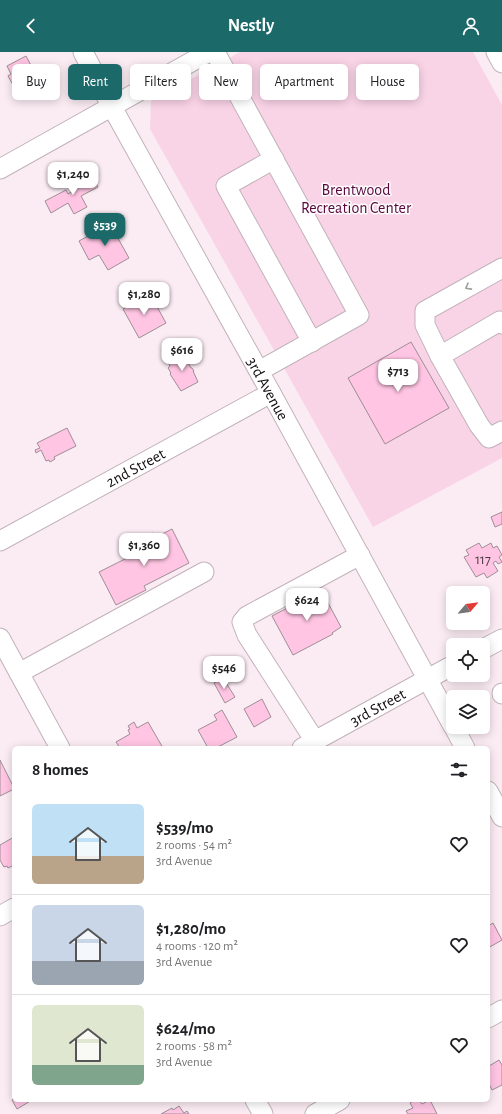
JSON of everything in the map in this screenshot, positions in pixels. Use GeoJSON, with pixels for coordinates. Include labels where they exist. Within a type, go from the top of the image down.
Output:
{"type":"FeatureCollection","features":[{"type":"Feature","properties":{"kind":"street","name":"3rd Avenue"},"geometry":{"type":"LineString","coordinates":[[83,52],[112,107],[272,393],[446,713]]}},
{"type":"Feature","properties":{"kind":"street"},"geometry":{"type":"LineString","coordinates":[[0,169],[209,52]]}},
{"type":"Feature","properties":{"kind":"street"},"geometry":{"type":"LineString","coordinates":[[215,52],[359,315],[259,371]]}},
{"type":"Feature","properties":{"kind":"street"},"geometry":{"type":"LineString","coordinates":[[496,52],[502,63]]}},
{"type":"Feature","properties":{"kind":"street"},"geometry":{"type":"LineString","coordinates":[[274,159],[226,186],[312,342]]}},
{"type":"Feature","properties":{"kind":"street"},"geometry":{"type":"LineString","coordinates":[[502,268],[425,311],[425,324],[440,356],[479,425],[489,438],[502,431]]}},
{"type":"Feature","properties":{"kind":"street"},"geometry":{"type":"LineString","coordinates":[[440,356],[500,321],[502,324]]}},
{"type":"Feature","properties":{"kind":"street","name":"2nd Street"},"geometry":{"type":"LineString","coordinates":[[0,541],[272,393]]}},
{"type":"Feature","properties":{"kind":"street"},"geometry":{"type":"LineString","coordinates":[[308,745],[247,635],[242,622],[247,616],[360,555]]}},
{"type":"Feature","properties":{"kind":"street"},"geometry":{"type":"LineString","coordinates":[[19,673],[204,572]]}},
{"type":"Feature","properties":{"kind":"street"},"geometry":{"type":"LineString","coordinates":[[0,638],[59,746]]}},
{"type":"Feature","properties":{"kind":"street"},"geometry":{"type":"LineString","coordinates":[[490,645],[502,639]]}},
{"type":"Feature","properties":{"kind":"street","name":"3rd Street"},"geometry":{"type":"LineString","coordinates":[[308,745],[446,668]]}},
{"type":"Feature","properties":{"kind":"street","name":"3rd Avenue"},"geometry":{"type":"LineString","coordinates":[[457,734],[464,746]]}},
{"type":"Feature","properties":{"kind":"street"},"geometry":{"type":"LineString","coordinates":[[490,795],[502,817]]}},
{"type":"Feature","properties":{"kind":"street"},"geometry":{"type":"LineString","coordinates":[[0,916],[12,909]]}},
{"type":"Feature","properties":{"kind":"street"},"geometry":{"type":"LineString","coordinates":[[490,1017],[502,1010]]}},
{"type":"Feature","properties":{"kind":"street"},"geometry":{"type":"LineString","coordinates":[[256,1102],[263,1114]]}},
{"type":"Feature","properties":{"kind":"street"},"geometry":{"type":"LineString","coordinates":[[315,1114],[336,1102]]}},
{"type":"Feature","properties":{"kind":"green space","name":"Brentwood Recreation Center"},"geometry":{"type":"Polygon","coordinates":[[[240,52],[473,52],[502,105],[502,458],[373,527],[150,129],[151,101],[191,100],[191,79],[199,75],[199,100],[252,100],[252,64],[218,64],[240,52]]]}},
{"type":"Feature","properties":{"kind":"building"},"geometry":{"type":"Polygon","coordinates":[[[26,56],[30,64],[12,64],[12,83],[8,76],[11,74],[7,66],[26,56]]]}},
{"type":"Feature","properties":{"kind":"building"},"geometry":{"type":"Polygon","coordinates":[[[89,171],[98,187],[81,196],[87,207],[74,214],[68,203],[51,213],[45,201],[66,190],[68,194],[74,190],[73,189],[86,182],[82,175],[89,171]]]}},
{"type":"Feature","properties":{"kind":"building"},"geometry":{"type":"Polygon","coordinates":[[[110,224],[129,258],[108,270],[99,255],[89,260],[79,241],[110,224]]]}},
{"type":"Feature","properties":{"kind":"building"},"geometry":{"type":"Polygon","coordinates":[[[150,294],[166,323],[139,338],[123,309],[150,294]]]}},
{"type":"Feature","properties":{"kind":"building"},"geometry":{"type":"Polygon","coordinates":[[[411,342],[449,408],[385,444],[348,378],[411,342]]]}},
{"type":"Feature","properties":{"kind":"building"},"geometry":{"type":"Polygon","coordinates":[[[182,352],[194,371],[198,382],[181,391],[170,374],[171,373],[168,368],[170,366],[167,360],[182,352]]]}},
{"type":"Feature","properties":{"kind":"building"},"geometry":{"type":"Polygon","coordinates":[[[67,428],[76,446],[54,457],[55,459],[50,462],[49,460],[46,461],[41,450],[36,453],[35,450],[40,448],[37,443],[67,428]]]}},
{"type":"Feature","properties":{"kind":"building"},"geometry":{"type":"Polygon","coordinates":[[[502,512],[502,524],[495,527],[491,517],[502,512]]]}},
{"type":"Feature","properties":{"kind":"building"},"geometry":{"type":"Polygon","coordinates":[[[172,529],[189,563],[144,586],[146,590],[116,605],[99,572],[139,552],[137,548],[149,541],[147,536],[153,533],[156,537],[172,529]]]}},
{"type":"Feature","properties":{"kind":"building"},"geometry":{"type":"Polygon","coordinates":[[[479,543],[482,548],[491,543],[493,548],[497,546],[502,555],[499,557],[502,562],[498,564],[496,561],[493,563],[498,571],[487,578],[484,573],[476,577],[464,557],[469,555],[466,550],[479,543]]]}},
{"type":"Feature","properties":{"kind":"building"},"geometry":{"type":"Polygon","coordinates":[[[320,588],[341,627],[332,633],[333,634],[293,655],[272,616],[310,596],[309,594],[320,588]]]}},
{"type":"Feature","properties":{"kind":"building"},"geometry":{"type":"Polygon","coordinates":[[[223,678],[235,697],[225,703],[214,683],[223,678]]]}},
{"type":"Feature","properties":{"kind":"building"},"geometry":{"type":"Polygon","coordinates":[[[262,699],[271,717],[254,727],[244,709],[262,699]]]}},
{"type":"Feature","properties":{"kind":"building"},"geometry":{"type":"Polygon","coordinates":[[[222,710],[237,737],[220,746],[207,746],[198,730],[217,720],[214,715],[222,710]]]}},
{"type":"Feature","properties":{"kind":"building"},"geometry":{"type":"Polygon","coordinates":[[[134,722],[137,728],[148,722],[162,746],[119,746],[116,742],[130,734],[128,730],[130,729],[128,726],[134,722]]]}},
{"type":"Feature","properties":{"kind":"building"},"geometry":{"type":"Polygon","coordinates":[[[0,760],[12,784],[12,790],[0,796],[0,760]]]}},
{"type":"Feature","properties":{"kind":"building"},"geometry":{"type":"Polygon","coordinates":[[[12,838],[12,866],[8,868],[7,866],[4,867],[0,860],[0,845],[12,838]]]}},
{"type":"Feature","properties":{"kind":"building"},"geometry":{"type":"Polygon","coordinates":[[[493,923],[502,940],[490,947],[490,925],[493,923]]]}},
{"type":"Feature","properties":{"kind":"building"},"geometry":{"type":"Polygon","coordinates":[[[499,1060],[502,1065],[502,1085],[492,1090],[490,1086],[490,1065],[499,1060]]]}},
{"type":"Feature","properties":{"kind":"building"},"geometry":{"type":"Polygon","coordinates":[[[13,1102],[29,1102],[17,1109],[13,1102]]]}},
{"type":"Feature","properties":{"kind":"building"},"geometry":{"type":"Polygon","coordinates":[[[420,1102],[422,1104],[431,1102],[437,1114],[408,1114],[406,1111],[413,1108],[410,1103],[420,1102]]]}},
{"type":"Feature","properties":{"kind":"building"},"geometry":{"type":"Polygon","coordinates":[[[179,1106],[184,1113],[187,1111],[189,1114],[161,1114],[172,1108],[173,1110],[179,1106]]]}}]}
